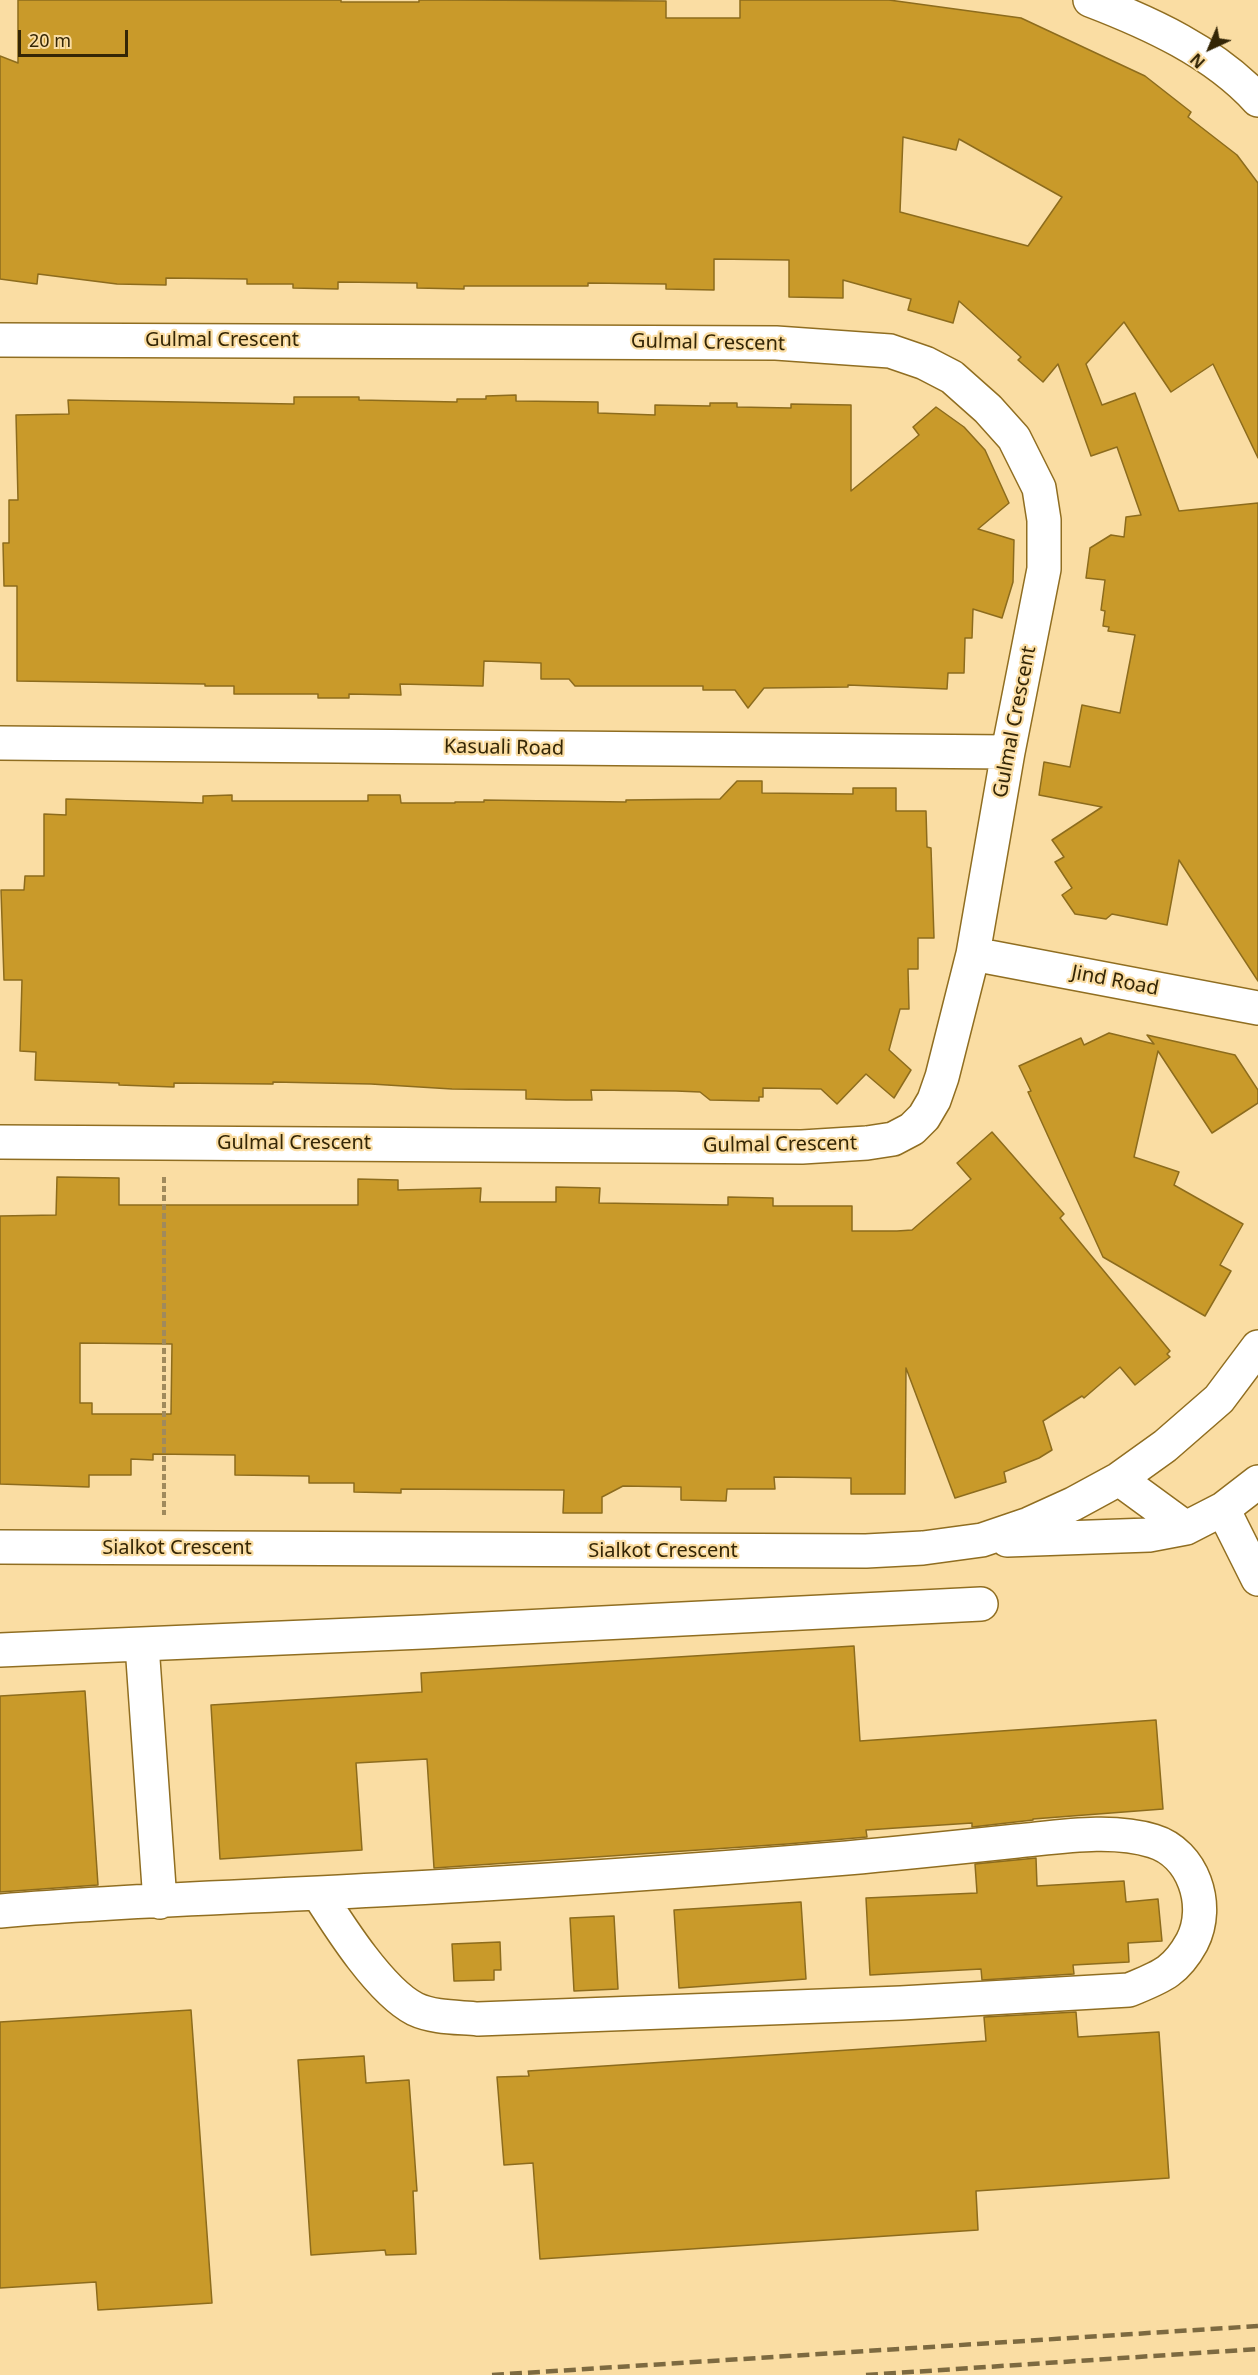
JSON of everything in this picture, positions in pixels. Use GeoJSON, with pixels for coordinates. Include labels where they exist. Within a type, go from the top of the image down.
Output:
{"type":"FeatureCollection","features":[{"type":"Feature","properties":{"kind":"street"},"geometry":{"type":"LineString","coordinates":[[1090,0],[1153,27],[1197,51],[1231,76],[1258,100]]}},
{"type":"Feature","properties":{"kind":"street","name":"Gulmal Crescent"},"geometry":{"type":"LineString","coordinates":[[0,340],[776,343],[890,351],[926,363],[952,377],[988,409],[1014,438],[1039,488],[1044,520],[1044,569],[1008,752],[973,954],[934,1100],[924,1117],[912,1129],[893,1139],[867,1143],[791,1147],[0,1142]]}},
{"type":"Feature","properties":{"kind":"street","name":"Kasuali Road"},"geometry":{"type":"LineString","coordinates":[[0,743],[1008,752]]}},
{"type":"Feature","properties":{"kind":"street","name":"Jind Road"},"geometry":{"type":"LineString","coordinates":[[973,954],[1258,1008]]}},
{"type":"Feature","properties":{"kind":"street","name":"Sialkot Crescent"},"geometry":{"type":"LineString","coordinates":[[0,1547],[855,1551],[923,1548],[982,1540],[1029,1524],[1119,1479],[1165,1446],[1219,1399],[1258,1347]]}},
{"type":"Feature","properties":{"kind":"street"},"geometry":{"type":"LineString","coordinates":[[1119,1479],[1186,1528]]}},
{"type":"Feature","properties":{"kind":"street"},"geometry":{"type":"LineString","coordinates":[[982,1540],[1149,1535],[1186,1528],[1223,1509],[1258,1482]]}},
{"type":"Feature","properties":{"kind":"street"},"geometry":{"type":"LineString","coordinates":[[1223,1509],[1258,1579]]}},
{"type":"Feature","properties":{"kind":"street"},"geometry":{"type":"LineString","coordinates":[[0,1650],[981,1604]]}},
{"type":"Feature","properties":{"kind":"street"},"geometry":{"type":"LineString","coordinates":[[142,1644],[160,1902]]}},
{"type":"Feature","properties":{"kind":"street"},"geometry":{"type":"LineString","coordinates":[[0,1911],[318,1893],[454,1886],[847,1858],[1085,1834],[1139,1837],[1158,1842],[1172,1850],[1181,1858],[1194,1880],[1200,1908],[1198,1930],[1177,1965],[1161,1976],[1129,1990],[901,2003],[478,2019],[438,2015],[416,2009],[398,1998],[347,1938],[318,1893]]}},
{"type":"Feature","properties":{"kind":"path"},"geometry":{"type":"LineString","coordinates":[[162,1548],[165,1505],[162,1328],[165,1143]]}},
{"type":"Feature","properties":{"kind":"building"},"geometry":{"type":"Polygon","coordinates":[[[18,0],[666,1],[666,18],[740,18],[740,0],[889,0],[1021,18],[1145,76],[1191,112],[1188,117],[1237,155],[1258,183],[1258,458],[1213,364],[1171,392],[1124,322],[1086,364],[1102,405],[1135,393],[1179,511],[1258,503],[1258,981],[1179,860],[1167,925],[1112,914],[1106,919],[1075,914],[1062,895],[1072,888],[1055,862],[1064,857],[1052,840],[1102,807],[1039,795],[1044,762],[1070,767],[1082,705],[1120,713],[1135,635],[1108,631],[1109,627],[1103,626],[1105,611],[1101,610],[1105,580],[1086,578],[1090,548],[1111,535],[1124,537],[1126,517],[1141,515],[1117,447],[1091,456],[1058,364],[1043,382],[1018,360],[1021,357],[959,301],[953,323],[908,310],[911,299],[843,280],[843,298],[789,297],[789,260],[714,259],[714,290],[666,289],[666,284],[464,286],[464,289],[417,288],[417,283],[338,282],[338,289],[293,288],[293,284],[247,284],[247,279],[166,278],[166,285],[117,284],[38,274],[37,284],[0,279],[0,56],[18,63],[18,0]],[[903,137],[900,212],[1028,246],[1062,197],[959,139],[956,150],[903,137]]]}},
{"type":"Feature","properties":{"kind":"building"},"geometry":{"type":"Polygon","coordinates":[[[516,395],[516,401],[598,402],[598,413],[655,415],[655,405],[710,406],[710,403],[737,403],[737,407],[791,408],[791,404],[851,405],[851,491],[919,435],[913,427],[936,407],[964,427],[985,450],[1009,503],[978,529],[1014,540],[1013,582],[1002,618],[973,609],[972,638],[965,638],[964,673],[948,673],[947,689],[848,685],[848,687],[764,688],[748,708],[735,690],[703,690],[703,686],[575,686],[569,679],[541,679],[541,663],[484,661],[483,686],[400,684],[401,695],[349,694],[349,698],[318,698],[318,694],[234,694],[234,686],[205,686],[205,684],[17,681],[17,586],[4,586],[3,543],[9,543],[9,500],[18,500],[16,415],[69,414],[68,400],[294,404],[294,397],[359,397],[359,400],[457,402],[457,399],[486,399],[486,396],[516,395]]]}},
{"type":"Feature","properties":{"kind":"building"},"geometry":{"type":"Polygon","coordinates":[[[737,781],[762,781],[762,793],[853,794],[853,788],[896,788],[896,811],[926,811],[927,847],[931,848],[934,938],[918,938],[918,969],[908,969],[909,1009],[900,1009],[889,1050],[911,1070],[894,1098],[866,1074],[837,1104],[821,1089],[763,1088],[763,1097],[759,1097],[759,1101],[710,1100],[700,1092],[591,1090],[592,1100],[566,1100],[526,1099],[526,1090],[452,1089],[371,1084],[273,1082],[273,1084],[174,1083],[174,1087],[119,1085],[119,1083],[35,1080],[36,1052],[20,1051],[22,980],[4,980],[1,890],[24,890],[25,876],[44,876],[44,814],[66,815],[66,799],[203,803],[203,796],[232,795],[232,801],[368,801],[368,795],[400,795],[401,803],[484,802],[484,800],[626,802],[626,800],[720,799],[737,781]]]}},
{"type":"Feature","properties":{"kind":"building"},"geometry":{"type":"Polygon","coordinates":[[[1109,1033],[1154,1044],[1147,1035],[1235,1055],[1258,1090],[1258,1103],[1212,1133],[1158,1051],[1134,1157],[1179,1172],[1174,1185],[1243,1224],[1220,1265],[1231,1271],[1205,1316],[1103,1257],[1028,1092],[1031,1091],[1019,1066],[1081,1038],[1084,1045],[1109,1033]]]}},
{"type":"Feature","properties":{"kind":"building"},"geometry":{"type":"Polygon","coordinates":[[[992,1132],[1064,1214],[1060,1218],[1170,1351],[1167,1354],[1170,1357],[1135,1385],[1120,1367],[1084,1398],[1082,1396],[1043,1421],[1052,1450],[1039,1458],[1004,1472],[1006,1482],[955,1498],[906,1368],[905,1494],[851,1494],[851,1478],[774,1477],[775,1489],[727,1489],[726,1501],[681,1500],[681,1487],[623,1486],[602,1497],[602,1513],[563,1513],[564,1490],[401,1489],[401,1493],[354,1492],[354,1483],[309,1483],[309,1476],[235,1475],[235,1455],[153,1454],[153,1460],[131,1459],[131,1475],[89,1475],[89,1487],[0,1484],[0,1216],[56,1215],[57,1177],[119,1178],[119,1205],[358,1205],[358,1179],[398,1180],[398,1190],[481,1188],[480,1202],[556,1202],[556,1187],[600,1188],[599,1203],[728,1205],[728,1197],[773,1198],[773,1206],[852,1206],[852,1231],[897,1231],[912,1230],[971,1179],[957,1163],[992,1132]],[[80,1343],[80,1403],[92,1403],[92,1414],[171,1414],[172,1344],[80,1343]]]}},
{"type":"Feature","properties":{"kind":"building"},"geometry":{"type":"Polygon","coordinates":[[[854,1646],[860,1741],[1156,1720],[1163,1809],[1033,1819],[972,1827],[972,1823],[866,1830],[867,1837],[787,1844],[434,1868],[427,1759],[356,1763],[362,1850],[220,1859],[211,1705],[422,1692],[421,1673],[854,1646]]]}},
{"type":"Feature","properties":{"kind":"building"},"geometry":{"type":"Polygon","coordinates":[[[85,1691],[98,1885],[0,1892],[0,1696],[85,1691]]]}},
{"type":"Feature","properties":{"kind":"building"},"geometry":{"type":"Polygon","coordinates":[[[1036,1858],[1037,1886],[1124,1881],[1126,1902],[1158,1899],[1162,1941],[1128,1943],[1129,1962],[1073,1965],[1074,1974],[982,1980],[981,1969],[870,1975],[866,1898],[977,1893],[975,1864],[1036,1858]]]}},
{"type":"Feature","properties":{"kind":"building"},"geometry":{"type":"Polygon","coordinates":[[[801,1902],[806,1979],[679,1988],[674,1910],[801,1902]]]}},
{"type":"Feature","properties":{"kind":"building"},"geometry":{"type":"Polygon","coordinates":[[[614,1916],[618,1989],[574,1991],[570,1918],[614,1916]]]}},
{"type":"Feature","properties":{"kind":"building"},"geometry":{"type":"Polygon","coordinates":[[[500,1942],[501,1970],[494,1970],[494,1980],[454,1981],[452,1944],[500,1942]]]}},
{"type":"Feature","properties":{"kind":"building"},"geometry":{"type":"Polygon","coordinates":[[[191,2010],[212,2303],[98,2310],[96,2282],[0,2288],[0,2022],[191,2010]]]}},
{"type":"Feature","properties":{"kind":"building"},"geometry":{"type":"Polygon","coordinates":[[[1076,2012],[1078,2037],[1159,2032],[1169,2178],[976,2191],[978,2230],[540,2259],[533,2163],[504,2165],[497,2077],[529,2076],[528,2071],[986,2041],[984,2017],[1076,2012]]]}},
{"type":"Feature","properties":{"kind":"building"},"geometry":{"type":"Polygon","coordinates":[[[364,2056],[366,2083],[409,2080],[417,2191],[413,2191],[416,2254],[386,2255],[385,2250],[311,2255],[298,2060],[364,2056]]]}},
{"type":"Feature","properties":{"kind":"railway"},"geometry":{"type":"LineString","coordinates":[[492,2375],[1258,2326]]}},
{"type":"Feature","properties":{"kind":"railway"},"geometry":{"type":"LineString","coordinates":[[866,2375],[1258,2349]]}}]}
